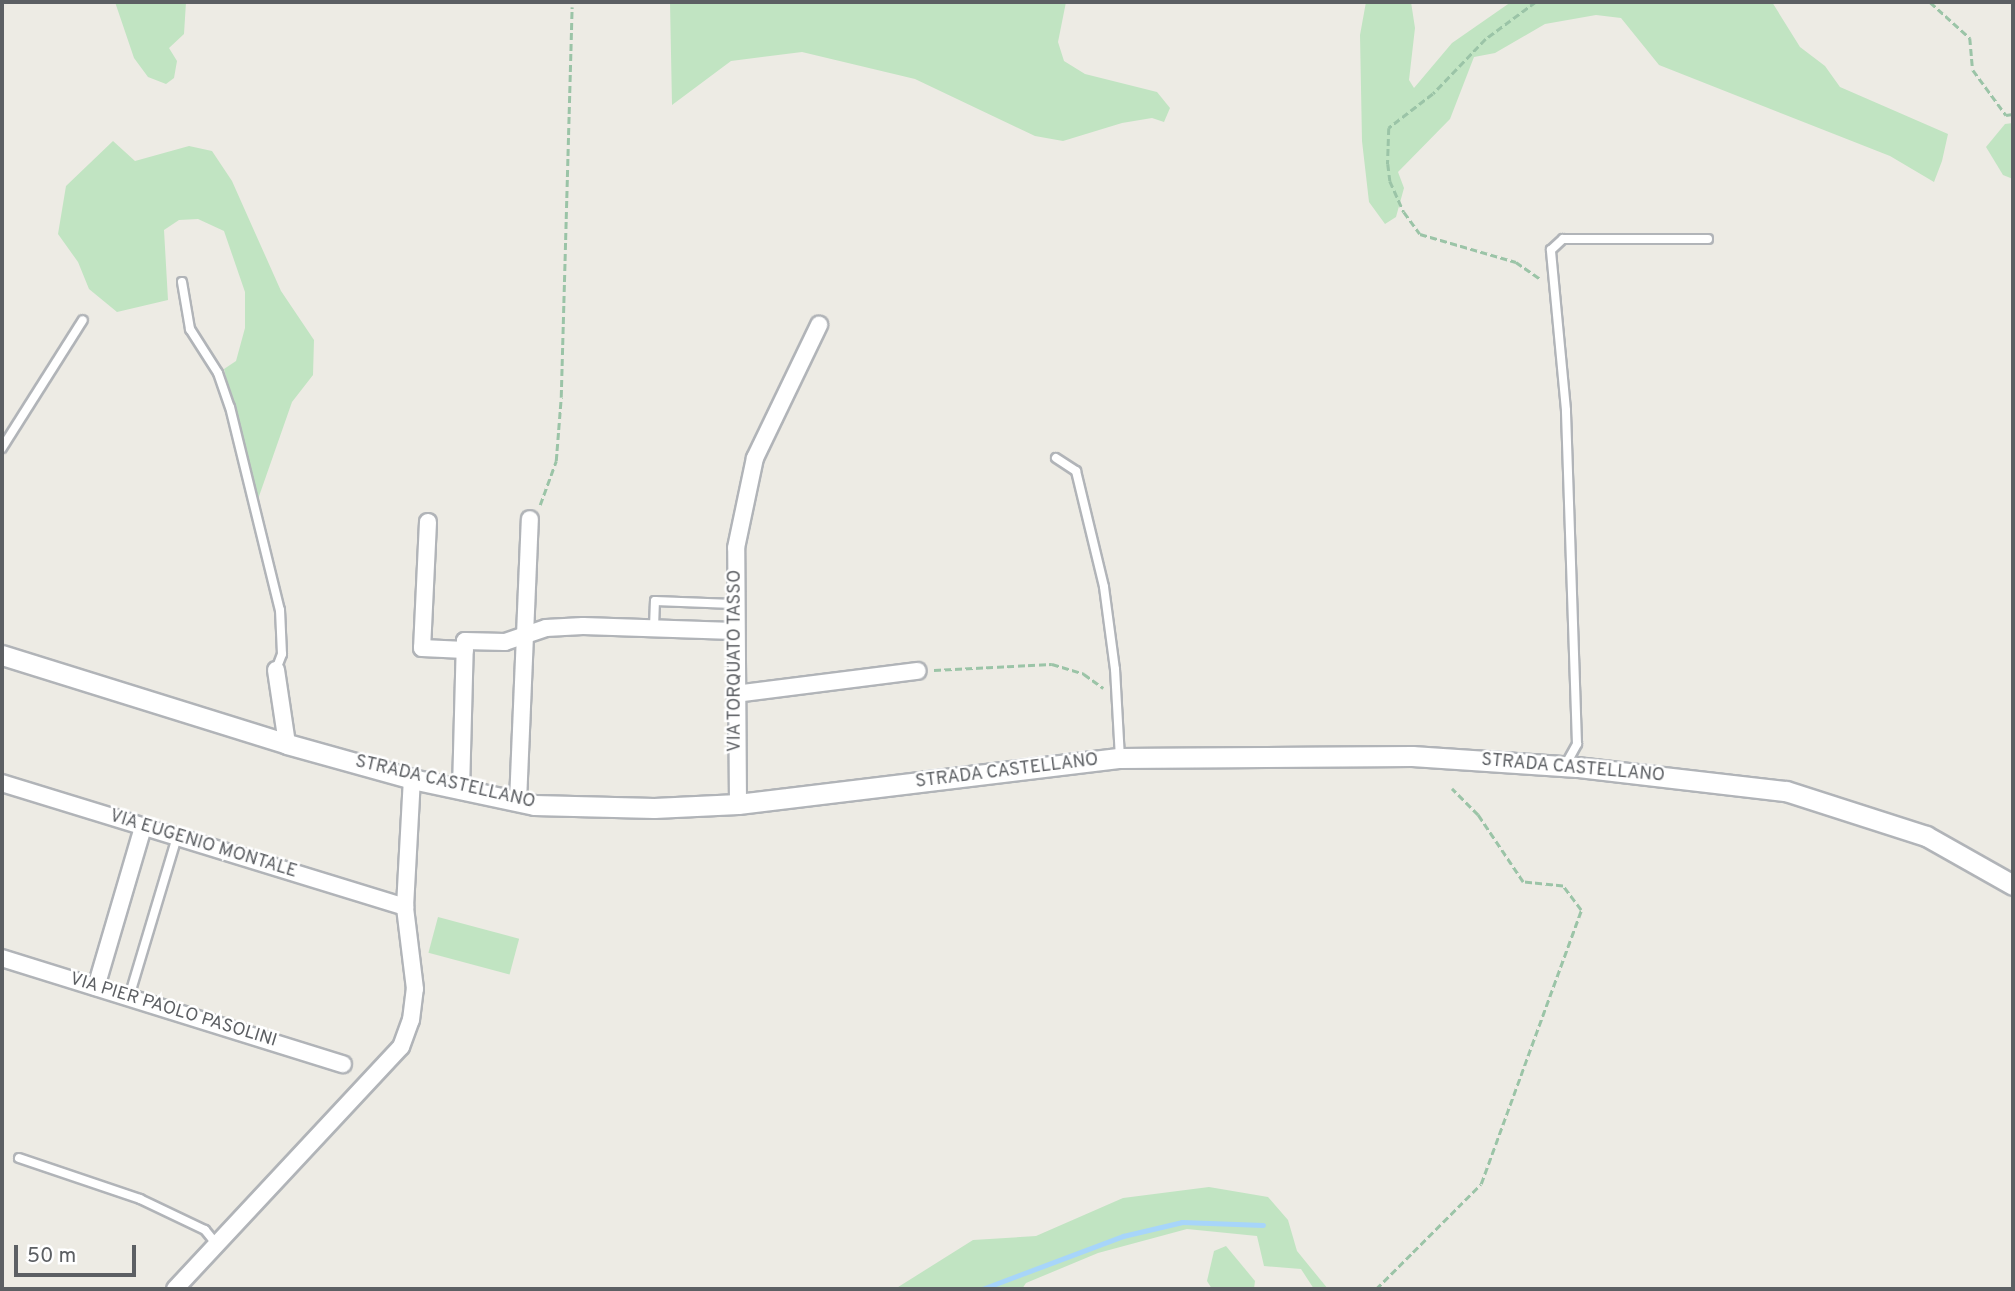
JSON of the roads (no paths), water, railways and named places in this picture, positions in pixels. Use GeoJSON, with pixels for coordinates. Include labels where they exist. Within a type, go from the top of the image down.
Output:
{"type":"FeatureCollection","features":[{"type":"Feature","properties":{"kind":"street","name":"VIA TORQUATO TASSO"},"geometry":{"type":"LineString","coordinates":[[738,804],[733,604],[736,548],[755,458],[819,326]]}},
{"type":"Feature","properties":{"kind":"street"},"geometry":{"type":"LineString","coordinates":[[518,802],[530,519]]}},
{"type":"Feature","properties":{"kind":"street"},"geometry":{"type":"LineString","coordinates":[[428,522],[422,648],[465,650]]}},
{"type":"Feature","properties":{"kind":"street"},"geometry":{"type":"LineString","coordinates":[[461,791],[465,641],[505,642],[546,628],[734,631]]}},
{"type":"Feature","properties":{"kind":"street","name":"STRADA CASTELLANO"},"geometry":{"type":"LineString","coordinates":[[2,655],[287,744],[412,779],[518,802],[577,808],[738,804],[1119,758],[1390,755],[1564,766],[1786,791],[1926,836],[2013,885]]}},
{"type":"Feature","properties":{"kind":"street"},"geometry":{"type":"LineString","coordinates":[[276,670],[287,744]]}},
{"type":"Feature","properties":{"kind":"street"},"geometry":{"type":"LineString","coordinates":[[735,694],[918,671]]}},
{"type":"Feature","properties":{"kind":"street"},"geometry":{"type":"LineString","coordinates":[[175,1289],[401,1047],[411,1020],[415,989],[405,908],[412,779]]}},
{"type":"Feature","properties":{"kind":"street","name":"VIA EUGENIO MONTALE"},"geometry":{"type":"LineString","coordinates":[[2,783],[405,908]]}},
{"type":"Feature","properties":{"kind":"street"},"geometry":{"type":"LineString","coordinates":[[96,987],[143,827]]}},
{"type":"Feature","properties":{"kind":"street","name":"VIA PIER PAOLO PASOLINI"},"geometry":{"type":"LineString","coordinates":[[2,958],[343,1064]]}},
{"type":"Feature","properties":{"kind":"lane"},"geometry":{"type":"LineString","coordinates":[[1564,766],[1577,744],[1566,410],[1551,250],[1563,239],[1708,239]]}},
{"type":"Feature","properties":{"kind":"lane"},"geometry":{"type":"LineString","coordinates":[[182,282],[191,329],[218,373],[229,407],[280,610],[282,654],[276,670]]}},
{"type":"Feature","properties":{"kind":"lane"},"geometry":{"type":"LineString","coordinates":[[2,447],[83,320]]}},
{"type":"Feature","properties":{"kind":"lane"},"geometry":{"type":"LineString","coordinates":[[1056,458],[1076,471],[1104,587],[1117,704],[1119,758]]}},
{"type":"Feature","properties":{"kind":"lane"},"geometry":{"type":"LineString","coordinates":[[654,629],[655,601],[733,604]]}},
{"type":"Feature","properties":{"kind":"lane"},"geometry":{"type":"LineString","coordinates":[[129,997],[177,837]]}},
{"type":"Feature","properties":{"kind":"lane"},"geometry":{"type":"LineString","coordinates":[[19,1158],[140,1199],[205,1230],[217,1245]]}},
{"type":"Feature","properties":{"kind":"waterway"},"geometry":{"type":"LineString","coordinates":[[982,1289],[1123,1236],[1182,1222],[1263,1225]]}}]}
